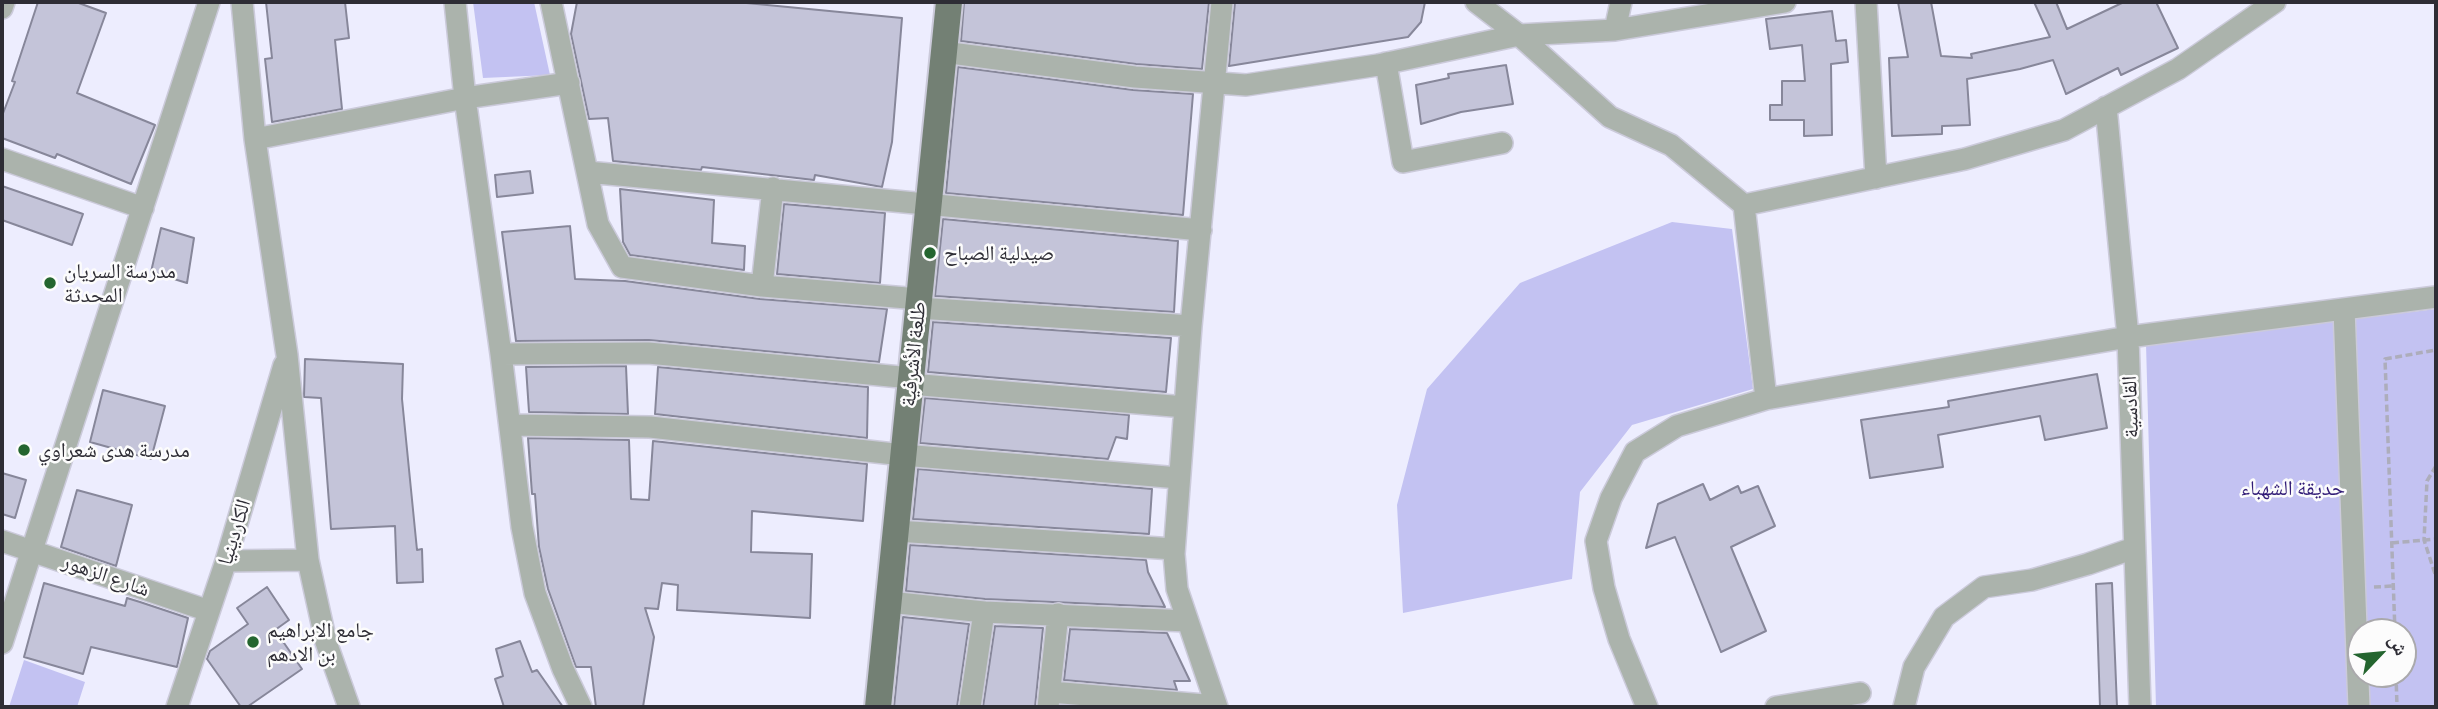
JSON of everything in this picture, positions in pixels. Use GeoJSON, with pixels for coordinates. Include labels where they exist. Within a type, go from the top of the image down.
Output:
{"type":"FeatureCollection","features":[{"type":"Feature","properties":{"kind":"main road","name":"طلعة الأشرفية"},"geometry":{"type":"LineString","coordinates":[[878,707],[949,2]]}},
{"type":"Feature","properties":{"kind":"street"},"geometry":{"type":"LineString","coordinates":[[2,8],[4,2]]}},
{"type":"Feature","properties":{"kind":"street"},"geometry":{"type":"LineString","coordinates":[[2,643],[209,2]]}},
{"type":"Feature","properties":{"kind":"street","name":"الكاردينيا"},"geometry":{"type":"LineString","coordinates":[[242,2],[255,139],[287,355],[308,560],[326,642],[349,707]]}},
{"type":"Feature","properties":{"kind":"street"},"geometry":{"type":"LineString","coordinates":[[455,2],[465,98],[522,527],[535,593],[563,669],[581,707]]}},
{"type":"Feature","properties":{"kind":"street"},"geometry":{"type":"LineString","coordinates":[[551,2],[598,224],[622,267],[918,304],[1191,326]]}},
{"type":"Feature","properties":{"kind":"street"},"geometry":{"type":"LineString","coordinates":[[1058,614],[1049,699],[1216,706],[1177,589],[1174,549],[1191,326],[1222,2]]}},
{"type":"Feature","properties":{"kind":"street"},"geometry":{"type":"LineString","coordinates":[[1476,2],[1519,35],[1609,117],[1671,145],[1744,205],[1766,399]]}},
{"type":"Feature","properties":{"kind":"street"},"geometry":{"type":"LineString","coordinates":[[1615,30],[1621,2]]}},
{"type":"Feature","properties":{"kind":"street"},"geometry":{"type":"LineString","coordinates":[[1866,2],[1876,178]]}},
{"type":"Feature","properties":{"kind":"street"},"geometry":{"type":"LineString","coordinates":[[1744,205],[1965,159],[2064,130],[2178,69],[2246,11],[2275,2]]}},
{"type":"Feature","properties":{"kind":"street"},"geometry":{"type":"LineString","coordinates":[[943,52],[1135,76],[1246,86],[1386,64],[1519,35],[1615,30],[1696,10],[1771,3]]}},
{"type":"Feature","properties":{"kind":"street"},"geometry":{"type":"LineString","coordinates":[[1386,64],[1403,162],[1502,143]]}},
{"type":"Feature","properties":{"kind":"street"},"geometry":{"type":"LineString","coordinates":[[255,139],[465,98],[569,83]]}},
{"type":"Feature","properties":{"kind":"street","name":"القادسية"},"geometry":{"type":"LineString","coordinates":[[2106,107],[2128,337],[2140,707]]}},
{"type":"Feature","properties":{"kind":"street"},"geometry":{"type":"LineString","coordinates":[[2,159],[143,208]]}},
{"type":"Feature","properties":{"kind":"street"},"geometry":{"type":"LineString","coordinates":[[587,172],[1201,230]]}},
{"type":"Feature","properties":{"kind":"street"},"geometry":{"type":"LineString","coordinates":[[762,286],[773,188]]}},
{"type":"Feature","properties":{"kind":"street"},"geometry":{"type":"LineString","coordinates":[[1647,707],[1619,639],[1604,588],[1596,541],[1611,498],[1634,452],[1677,426],[1766,399],[2128,337],[2436,297]]}},
{"type":"Feature","properties":{"kind":"street"},"geometry":{"type":"LineString","coordinates":[[2344,309],[2359,707]]}},
{"type":"Feature","properties":{"kind":"street"},"geometry":{"type":"LineString","coordinates":[[501,354],[648,353],[1185,407]]}},
{"type":"Feature","properties":{"kind":"street","name":"الكاردينيا"},"geometry":{"type":"LineString","coordinates":[[177,707],[226,561],[287,355]]}},
{"type":"Feature","properties":{"kind":"street"},"geometry":{"type":"LineString","coordinates":[[510,425],[650,428],[903,455],[1179,478]]}},
{"type":"Feature","properties":{"kind":"street"},"geometry":{"type":"LineString","coordinates":[[896,531],[1174,549]]}},
{"type":"Feature","properties":{"kind":"street","name":"شارع الزهور"},"geometry":{"type":"LineString","coordinates":[[2,541],[209,611]]}},
{"type":"Feature","properties":{"kind":"street"},"geometry":{"type":"LineString","coordinates":[[1904,707],[1914,667],[1944,617],[1984,587],[2032,580],[2134,548]]}},
{"type":"Feature","properties":{"kind":"street"},"geometry":{"type":"LineString","coordinates":[[226,561],[308,560]]}},
{"type":"Feature","properties":{"kind":"street"},"geometry":{"type":"LineString","coordinates":[[889,602],[984,612],[1187,621]]}},
{"type":"Feature","properties":{"kind":"street"},"geometry":{"type":"LineString","coordinates":[[970,707],[984,612]]}},
{"type":"Feature","properties":{"kind":"street"},"geometry":{"type":"LineString","coordinates":[[1776,707],[1860,693]]}},
{"type":"Feature","properties":{"kind":"path"},"geometry":{"type":"LineString","coordinates":[[2395,618],[2385,359],[2436,350]]}},
{"type":"Feature","properties":{"kind":"path"},"geometry":{"type":"LineString","coordinates":[[2436,466],[2427,481],[2424,540],[2436,577]]}},
{"type":"Feature","properties":{"kind":"path"},"geometry":{"type":"LineString","coordinates":[[2392,543],[2436,539]]}},
{"type":"Feature","properties":{"kind":"path"},"geometry":{"type":"LineString","coordinates":[[2396,688],[2397,707]]}},
{"type":"Feature","properties":{"kind":"green space"},"geometry":{"type":"Polygon","coordinates":[[[473,2],[534,2],[550,75],[483,78],[473,2]]]}},
{"type":"Feature","properties":{"kind":"green space"},"geometry":{"type":"Polygon","coordinates":[[[1672,222],[1732,229],[1753,389],[1632,425],[1580,492],[1572,579],[1403,613],[1397,505],[1427,389],[1520,283],[1672,222]]]}},
{"type":"Feature","properties":{"kind":"green space","name":"حديقة الشهباء"},"geometry":{"type":"Polygon","coordinates":[[[2436,309],[2436,707],[2156,707],[2146,344],[2436,309]]]}},
{"type":"Feature","properties":{"kind":"green space"},"geometry":{"type":"Polygon","coordinates":[[[24,660],[85,682],[77,707],[9,707],[24,660]]]}},
{"type":"Feature","properties":{"kind":"building"},"geometry":{"type":"Polygon","coordinates":[[[38,2],[76,2],[106,13],[77,93],[155,125],[131,184],[57,154],[55,158],[2,138],[2,116],[15,82],[12,81],[38,2]]]}},
{"type":"Feature","properties":{"kind":"building"},"geometry":{"type":"Polygon","coordinates":[[[266,2],[345,2],[349,38],[335,40],[342,109],[272,122],[265,59],[272,58],[266,2]]]}},
{"type":"Feature","properties":{"kind":"building"},"geometry":{"type":"Polygon","coordinates":[[[577,2],[736,2],[902,18],[892,142],[882,187],[815,175],[814,180],[702,167],[701,170],[613,161],[608,118],[589,119],[571,34],[577,2]]]}},
{"type":"Feature","properties":{"kind":"building"},"geometry":{"type":"Polygon","coordinates":[[[964,2],[1209,2],[1202,69],[1136,64],[961,41],[964,2]]]}},
{"type":"Feature","properties":{"kind":"building"},"geometry":{"type":"Polygon","coordinates":[[[1235,2],[1425,2],[1421,22],[1408,37],[1229,66],[1235,2]]]}},
{"type":"Feature","properties":{"kind":"building"},"geometry":{"type":"Polygon","coordinates":[[[1898,2],[1931,2],[1941,56],[1972,58],[1971,54],[2050,37],[2034,2],[2056,2],[2067,29],[2124,2],[2156,2],[2178,48],[2121,75],[2118,68],[2066,94],[2053,60],[1967,79],[1970,125],[1942,126],[1942,134],[1892,136],[1889,58],[1908,57],[1898,2]]]}},
{"type":"Feature","properties":{"kind":"building"},"geometry":{"type":"Polygon","coordinates":[[[1832,11],[1836,41],[1846,40],[1848,62],[1831,64],[1832,135],[1804,136],[1804,120],[1770,120],[1770,105],[1782,105],[1782,81],[1805,81],[1802,45],[1770,49],[1766,19],[1832,11]]]}},
{"type":"Feature","properties":{"kind":"building"},"geometry":{"type":"Polygon","coordinates":[[[1506,65],[1513,104],[1461,112],[1421,124],[1416,85],[1449,78],[1448,74],[1506,65]]]}},
{"type":"Feature","properties":{"kind":"building"},"geometry":{"type":"Polygon","coordinates":[[[958,67],[1133,90],[1193,94],[1183,215],[946,193],[958,67]]]}},
{"type":"Feature","properties":{"kind":"building"},"geometry":{"type":"Polygon","coordinates":[[[530,171],[533,193],[497,197],[495,175],[530,171]]]}},
{"type":"Feature","properties":{"kind":"building"},"geometry":{"type":"Polygon","coordinates":[[[2,186],[83,214],[72,245],[2,220],[2,186]]]}},
{"type":"Feature","properties":{"kind":"building"},"geometry":{"type":"Polygon","coordinates":[[[620,189],[714,200],[712,243],[745,246],[744,270],[630,255],[623,242],[620,189]]]}},
{"type":"Feature","properties":{"kind":"building"},"geometry":{"type":"Polygon","coordinates":[[[784,204],[885,213],[880,283],[777,274],[784,204]]]}},
{"type":"Feature","properties":{"kind":"building"},"geometry":{"type":"Polygon","coordinates":[[[943,219],[1178,241],[1174,312],[935,296],[943,219]]]}},
{"type":"Feature","properties":{"kind":"building"},"geometry":{"type":"Polygon","coordinates":[[[570,226],[575,279],[625,281],[760,299],[887,309],[879,362],[649,340],[516,341],[502,232],[570,226]]]}},
{"type":"Feature","properties":{"kind":"building"},"geometry":{"type":"Polygon","coordinates":[[[161,228],[194,238],[187,283],[151,272],[161,228]]]}},
{"type":"Feature","properties":{"kind":"building"},"geometry":{"type":"Polygon","coordinates":[[[933,322],[1171,338],[1166,392],[928,372],[933,322]]]}},
{"type":"Feature","properties":{"kind":"building"},"geometry":{"type":"Polygon","coordinates":[[[305,359],[403,364],[402,399],[417,550],[422,549],[423,582],[397,583],[395,526],[331,529],[321,398],[304,397],[305,359]]]}},
{"type":"Feature","properties":{"kind":"building"},"geometry":{"type":"Polygon","coordinates":[[[626,366],[628,414],[529,412],[526,367],[626,366]]]}},
{"type":"Feature","properties":{"kind":"building"},"geometry":{"type":"Polygon","coordinates":[[[658,367],[868,387],[867,438],[655,414],[658,367]]]}},
{"type":"Feature","properties":{"kind":"building"},"geometry":{"type":"Polygon","coordinates":[[[2097,374],[2107,428],[2045,440],[2040,416],[1938,435],[1943,467],[1870,478],[1861,420],[1949,407],[1948,401],[2097,374]]]}},
{"type":"Feature","properties":{"kind":"building"},"geometry":{"type":"Polygon","coordinates":[[[103,390],[165,406],[151,459],[90,442],[103,390]]]}},
{"type":"Feature","properties":{"kind":"building"},"geometry":{"type":"Polygon","coordinates":[[[925,398],[1129,415],[1127,439],[1116,437],[1108,459],[920,443],[925,398]]]}},
{"type":"Feature","properties":{"kind":"building"},"geometry":{"type":"Polygon","coordinates":[[[528,438],[629,440],[631,499],[649,500],[653,441],[867,464],[863,521],[752,511],[751,552],[812,554],[810,618],[677,610],[678,585],[662,583],[658,609],[645,608],[654,637],[643,707],[596,707],[591,667],[576,667],[548,589],[539,547],[528,438]]]}},
{"type":"Feature","properties":{"kind":"building"},"geometry":{"type":"Polygon","coordinates":[[[918,469],[1152,489],[1149,534],[913,519],[918,469]]]}},
{"type":"Feature","properties":{"kind":"building"},"geometry":{"type":"Polygon","coordinates":[[[2,473],[26,480],[15,518],[2,514],[2,473]]]}},
{"type":"Feature","properties":{"kind":"building"},"geometry":{"type":"Polygon","coordinates":[[[1703,484],[1710,500],[1738,486],[1741,493],[1758,486],[1775,526],[1731,547],[1766,631],[1721,652],[1675,537],[1646,548],[1658,504],[1703,484]]]}},
{"type":"Feature","properties":{"kind":"building"},"geometry":{"type":"Polygon","coordinates":[[[77,490],[132,505],[116,566],[61,547],[77,490]]]}},
{"type":"Feature","properties":{"kind":"building"},"geometry":{"type":"Polygon","coordinates":[[[910,545],[1146,560],[1148,572],[1165,607],[985,599],[906,591],[910,545]]]}},
{"type":"Feature","properties":{"kind":"building"},"geometry":{"type":"Polygon","coordinates":[[[44,583],[125,606],[127,598],[188,618],[177,667],[91,647],[83,674],[24,657],[44,583]]]}},
{"type":"Feature","properties":{"kind":"building"},"geometry":{"type":"Polygon","coordinates":[[[2112,583],[2117,707],[2100,707],[2096,584],[2112,583]]]}},
{"type":"Feature","properties":{"kind":"building","name":"جامع الابراهيم بن الادهم"},"geometry":{"type":"Polygon","coordinates":[[[267,587],[289,620],[275,630],[302,669],[247,707],[241,707],[207,659],[210,651],[248,624],[237,608],[267,587]]]}},
{"type":"Feature","properties":{"kind":"building"},"geometry":{"type":"Polygon","coordinates":[[[903,617],[969,624],[957,707],[894,707],[903,617]]]}},
{"type":"Feature","properties":{"kind":"building"},"geometry":{"type":"Polygon","coordinates":[[[995,626],[1043,628],[1035,707],[983,707],[995,626]]]}},
{"type":"Feature","properties":{"kind":"building"},"geometry":{"type":"Polygon","coordinates":[[[1070,629],[1167,633],[1190,681],[1174,681],[1177,690],[1064,680],[1070,629]]]}},
{"type":"Feature","properties":{"kind":"building"},"geometry":{"type":"Polygon","coordinates":[[[520,641],[532,672],[537,670],[563,707],[504,707],[495,679],[503,676],[496,649],[520,641]]]}},
{"type":"Feature","properties":{"kind":"place","name":"صيدلية الصباح"},"geometry":{"type":"Point","coordinates":[930,253]}},
{"type":"Feature","properties":{"kind":"place","name":"مدرسة السريان المحدثة"},"geometry":{"type":"Point","coordinates":[50,283]}},
{"type":"Feature","properties":{"kind":"place","name":"مدرسة هدى شعراوي"},"geometry":{"type":"Point","coordinates":[24,450]}},
{"type":"Feature","properties":{"kind":"place","name":"جامع الابراهيم بن الادهم"},"geometry":{"type":"Point","coordinates":[253,642]}}]}
